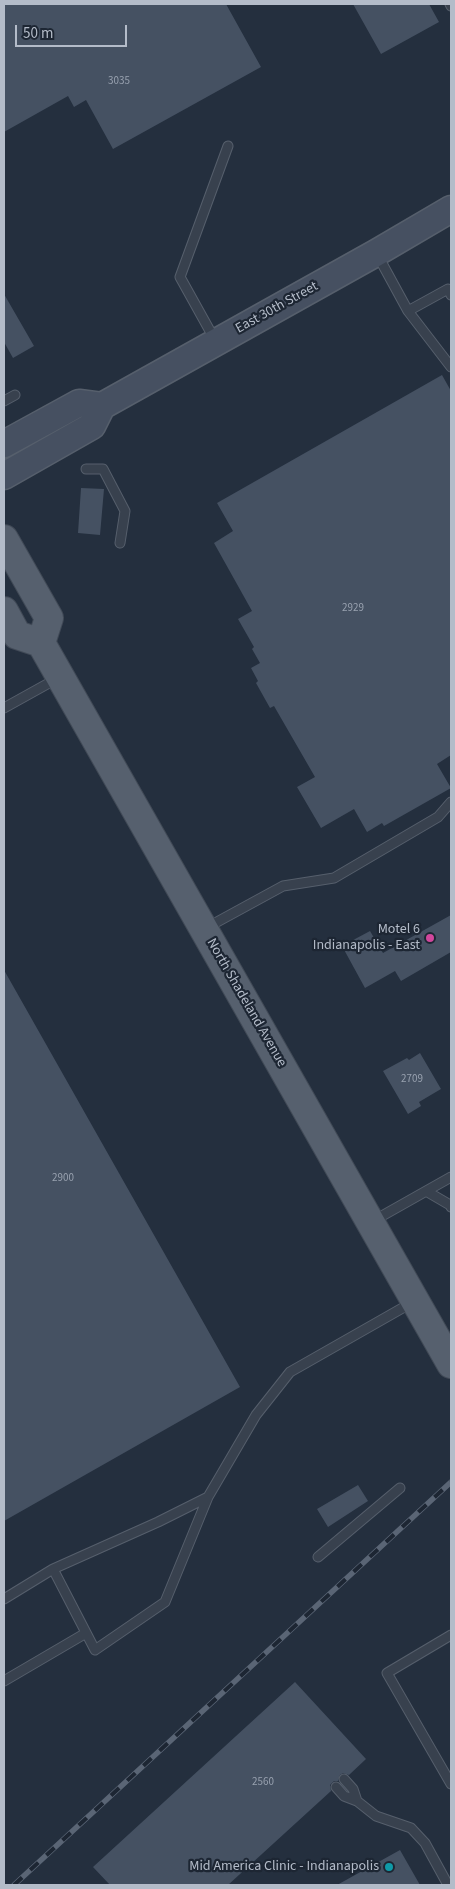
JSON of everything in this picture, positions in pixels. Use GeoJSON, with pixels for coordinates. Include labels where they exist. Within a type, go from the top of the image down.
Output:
{"type":"FeatureCollection","features":[{"type":"Feature","properties":{"kind":"main road","name":"East 30th Street"},"geometry":{"type":"LineString","coordinates":[[102,406],[451,209]]}},
{"type":"Feature","properties":{"kind":"main road"},"geometry":{"type":"LineString","coordinates":[[4,444],[79,403],[102,406],[92,426],[4,476]]}},
{"type":"Feature","properties":{"kind":"main road"},"geometry":{"type":"LineString","coordinates":[[4,539],[49,618],[41,643],[17,635],[4,611]]}},
{"type":"Feature","properties":{"kind":"main road","name":"North Shadeland Avenue"},"geometry":{"type":"LineString","coordinates":[[41,643],[451,1364]]}},
{"type":"Feature","properties":{"kind":"lane"},"geometry":{"type":"LineString","coordinates":[[216,342],[180,277],[228,146]]}},
{"type":"Feature","properties":{"kind":"lane"},"geometry":{"type":"LineString","coordinates":[[376,253],[408,311],[451,367]]}},
{"type":"Feature","properties":{"kind":"lane"},"geometry":{"type":"LineString","coordinates":[[408,311],[448,289],[451,296]]}},
{"type":"Feature","properties":{"kind":"lane"},"geometry":{"type":"LineString","coordinates":[[4,401],[15,395]]}},
{"type":"Feature","properties":{"kind":"lane"},"geometry":{"type":"LineString","coordinates":[[86,469],[103,469],[125,511],[120,543]]}},
{"type":"Feature","properties":{"kind":"lane"},"geometry":{"type":"LineString","coordinates":[[4,708],[60,677]]}},
{"type":"Feature","properties":{"kind":"lane"},"geometry":{"type":"LineString","coordinates":[[204,929],[283,886],[334,878],[438,817],[451,802]]}},
{"type":"Feature","properties":{"kind":"lane"},"geometry":{"type":"LineString","coordinates":[[371,1222],[451,1177]]}},
{"type":"Feature","properties":{"kind":"lane"},"geometry":{"type":"LineString","coordinates":[[426,1191],[451,1207]]}},
{"type":"Feature","properties":{"kind":"lane"},"geometry":{"type":"LineString","coordinates":[[53,1569],[95,1650],[165,1602],[208,1497],[256,1415],[290,1372],[416,1301]]}},
{"type":"Feature","properties":{"kind":"lane"},"geometry":{"type":"LineString","coordinates":[[318,1557],[400,1488]]}},
{"type":"Feature","properties":{"kind":"lane"},"geometry":{"type":"LineString","coordinates":[[4,1599],[53,1569],[158,1522],[208,1497]]}},
{"type":"Feature","properties":{"kind":"lane"},"geometry":{"type":"LineString","coordinates":[[4,1681],[86,1633]]}},
{"type":"Feature","properties":{"kind":"lane"},"geometry":{"type":"LineString","coordinates":[[451,1635],[387,1673],[451,1784]]}},
{"type":"Feature","properties":{"kind":"lane"},"geometry":{"type":"LineString","coordinates":[[344,1779],[353,1789],[357,1801]]}},
{"type":"Feature","properties":{"kind":"lane"},"geometry":{"type":"LineString","coordinates":[[336,1787],[344,1796],[357,1801],[376,1816],[411,1828],[425,1843],[448,1885]]}},
{"type":"Feature","properties":{"kind":"building"},"geometry":{"type":"Polygon","coordinates":[[[4,4],[226,4],[261,67],[113,149],[86,100],[74,107],[68,96],[4,132],[4,4]]]}},
{"type":"Feature","properties":{"kind":"building"},"geometry":{"type":"Polygon","coordinates":[[[353,4],[429,4],[439,22],[381,54],[353,4]]]}},
{"type":"Feature","properties":{"kind":"building"},"geometry":{"type":"Polygon","coordinates":[[[4,294],[34,346],[13,358],[4,342],[4,294]]]}},
{"type":"Feature","properties":{"kind":"building"},"geometry":{"type":"Polygon","coordinates":[[[442,375],[451,391],[451,755],[437,764],[451,788],[384,826],[382,823],[367,832],[354,809],[321,828],[297,787],[315,777],[274,706],[270,708],[256,683],[258,681],[251,668],[260,663],[252,649],[254,647],[238,619],[252,611],[214,543],[233,531],[217,503],[442,375]]]}},
{"type":"Feature","properties":{"kind":"building"},"geometry":{"type":"Polygon","coordinates":[[[81,488],[104,489],[100,535],[78,533],[81,488]]]}},
{"type":"Feature","properties":{"kind":"building","name":"Motel 6 Indianapolis - East"},"geometry":{"type":"Polygon","coordinates":[[[451,915],[451,952],[401,981],[395,971],[365,988],[342,946],[370,931],[383,953],[451,915]]]}},
{"type":"Feature","properties":{"kind":"building"},"geometry":{"type":"Polygon","coordinates":[[[4,970],[240,1387],[4,1521],[4,970]]]}},
{"type":"Feature","properties":{"kind":"building"},"geometry":{"type":"Polygon","coordinates":[[[420,1053],[441,1089],[419,1102],[421,1106],[408,1114],[383,1071],[420,1053]]]}},
{"type":"Feature","properties":{"kind":"building"},"geometry":{"type":"Polygon","coordinates":[[[358,1485],[368,1501],[328,1527],[317,1509],[358,1485]]]}},
{"type":"Feature","properties":{"kind":"building"},"geometry":{"type":"Polygon","coordinates":[[[295,1682],[366,1759],[349,1775],[343,1773],[340,1775],[338,1781],[334,1781],[330,1785],[331,1791],[228,1885],[110,1885],[93,1867],[295,1682]]]}},
{"type":"Feature","properties":{"kind":"building","name":"Mid America Clinic - Indianapolis"},"geometry":{"type":"Polygon","coordinates":[[[400,1850],[420,1885],[337,1885],[400,1850]]]}},
{"type":"Feature","properties":{"kind":"railway"},"geometry":{"type":"LineString","coordinates":[[14,1885],[451,1482]]}},
{"type":"Feature","properties":{"kind":"place","name":"Motel 6 Indianapolis - East"},"geometry":{"type":"Point","coordinates":[430,938]}},
{"type":"Feature","properties":{"kind":"place","name":"Mid America Clinic - Indianapolis"},"geometry":{"type":"Point","coordinates":[389,1867]}}]}
